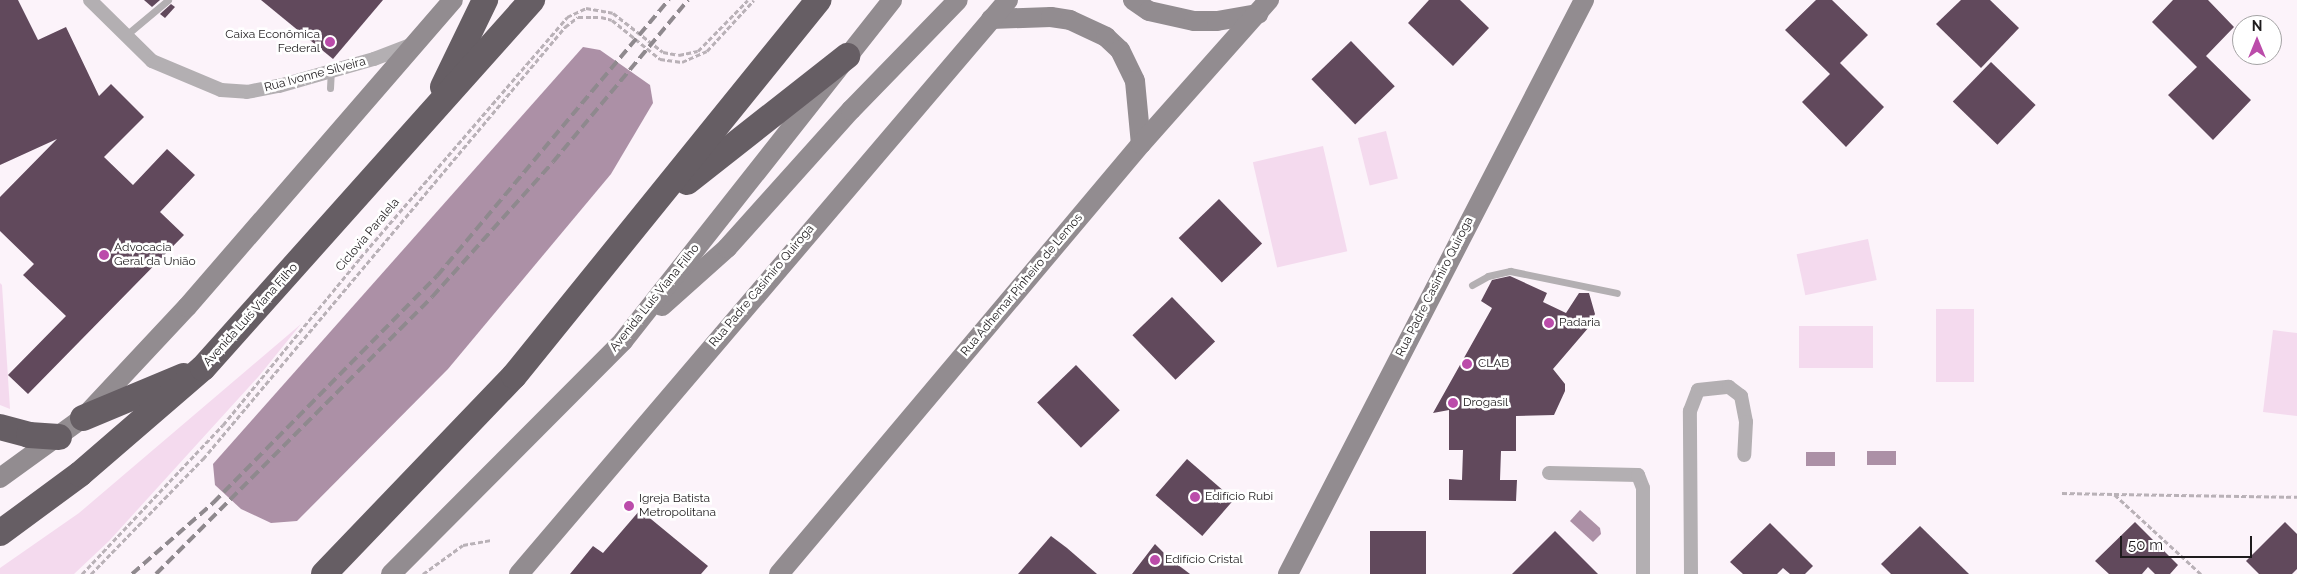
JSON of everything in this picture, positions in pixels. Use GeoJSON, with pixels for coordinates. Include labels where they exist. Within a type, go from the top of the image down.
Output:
{"type":"FeatureCollection","features":[{"type":"Feature","properties":{"kind":"highway"},"geometry":{"type":"LineString","coordinates":[[430,115],[485,0]]}},
{"type":"Feature","properties":{"kind":"highway","name":"Avenida Luís Viana Filho"},"geometry":{"type":"LineString","coordinates":[[0,533],[80,474],[203,368],[532,0]]}},
{"type":"Feature","properties":{"kind":"highway"},"geometry":{"type":"LineString","coordinates":[[324,574],[514,376],[820,0]]}},
{"type":"Feature","properties":{"kind":"highway"},"geometry":{"type":"LineString","coordinates":[[642,219],[748,131],[847,56]]}},
{"type":"Feature","properties":{"kind":"highway"},"geometry":{"type":"LineString","coordinates":[[83,418],[203,368]]}},
{"type":"Feature","properties":{"kind":"highway"},"geometry":{"type":"LineString","coordinates":[[0,427],[29,435],[60,437]]}},
{"type":"Feature","properties":{"kind":"street","name":"Rua Ivonne Silveira"},"geometry":{"type":"LineString","coordinates":[[90,0],[152,61],[221,90],[247,92],[279,86],[394,53],[417,41]]}},
{"type":"Feature","properties":{"kind":"street"},"geometry":{"type":"LineString","coordinates":[[0,478],[60,437],[83,418],[187,307],[453,0]]}},
{"type":"Feature","properties":{"kind":"street","name":"Avenida Luís Viana Filho"},"geometry":{"type":"LineString","coordinates":[[397,572],[623,341],[892,0]]}},
{"type":"Feature","properties":{"kind":"street"},"geometry":{"type":"LineString","coordinates":[[623,341],[727,248],[851,110],[958,0]]}},
{"type":"Feature","properties":{"kind":"street","name":"Rua Padre Casimiro Quiroga"},"geometry":{"type":"LineString","coordinates":[[519,574],[1008,0]]}},
{"type":"Feature","properties":{"kind":"street"},"geometry":{"type":"LineString","coordinates":[[1134,0],[1149,11],[1194,21],[1217,21],[1264,7]]}},
{"type":"Feature","properties":{"kind":"street","name":"Rua Padre Casimiro Quiroga"},"geometry":{"type":"LineString","coordinates":[[1288,574],[1584,0]]}},
{"type":"Feature","properties":{"kind":"street","name":"Rua Adhemar Pinheiro de Lemos"},"geometry":{"type":"LineString","coordinates":[[779,574],[1141,144],[1264,7]]}},
{"type":"Feature","properties":{"kind":"street"},"geometry":{"type":"LineString","coordinates":[[991,19],[1051,17],[1070,20],[1106,37],[1120,50],[1135,81],[1141,144]]}},
{"type":"Feature","properties":{"kind":"street"},"geometry":{"type":"LineString","coordinates":[[1691,574],[1690,410],[1698,390],[1729,387],[1741,396],[1746,422],[1744,455]]}},
{"type":"Feature","properties":{"kind":"street"},"geometry":{"type":"LineString","coordinates":[[1549,474],[1638,475],[1643,488],[1643,574]]}},
{"type":"Feature","properties":{"kind":"lane"},"geometry":{"type":"LineString","coordinates":[[125,36],[168,0]]}},
{"type":"Feature","properties":{"kind":"lane"},"geometry":{"type":"LineString","coordinates":[[330,88],[331,71]]}},
{"type":"Feature","properties":{"kind":"lane"},"geometry":{"type":"LineString","coordinates":[[1472,286],[1488,276],[1510,271],[1618,293]]}},
{"type":"Feature","properties":{"kind":"path","name":"Ciclovia Paralela"},"geometry":{"type":"LineString","coordinates":[[82,574],[224,425],[360,258],[575,10],[599,8],[613,13],[664,52],[679,55],[698,51],[748,0]]}},
{"type":"Feature","properties":{"kind":"path"},"geometry":{"type":"LineString","coordinates":[[91,574],[203,459],[565,27],[578,17],[601,17],[612,20],[660,58],[682,62],[707,51],[754,0]]}},
{"type":"Feature","properties":{"kind":"path"},"geometry":{"type":"LineString","coordinates":[[2062,493],[2297,497]]}},
{"type":"Feature","properties":{"kind":"path"},"geometry":{"type":"LineString","coordinates":[[2114,494],[2201,574]]}},
{"type":"Feature","properties":{"kind":"path"},"geometry":{"type":"LineString","coordinates":[[424,574],[440,559],[463,545],[491,540]]}},
{"type":"Feature","properties":{"kind":"shaded area"},"geometry":{"type":"Polygon","coordinates":[[[583,47],[600,50],[650,85],[653,103],[611,174],[448,369],[297,521],[271,523],[241,509],[215,485],[213,464],[583,47]]]}},
{"type":"Feature","properties":{"kind":"shaded area"},"geometry":{"type":"Polygon","coordinates":[[[1386,131],[1398,179],[1370,186],[1358,138],[1386,131]]]}},
{"type":"Feature","properties":{"kind":"shaded area"},"geometry":{"type":"Polygon","coordinates":[[[1323,146],[1347,251],[1277,267],[1253,162],[1323,146]]]}},
{"type":"Feature","properties":{"kind":"shaded area"},"geometry":{"type":"Polygon","coordinates":[[[1868,239],[1877,280],[1805,295],[1797,254],[1868,239]]]}},
{"type":"Feature","properties":{"kind":"shaded area"},"geometry":{"type":"Polygon","coordinates":[[[0,283],[2,285],[10,409],[0,405],[0,283]]]}},
{"type":"Feature","properties":{"kind":"shaded area"},"geometry":{"type":"Polygon","coordinates":[[[1936,309],[1974,309],[1974,382],[1936,382],[1936,309]]]}},
{"type":"Feature","properties":{"kind":"shaded area"},"geometry":{"type":"Polygon","coordinates":[[[301,324],[259,376],[109,541],[74,574],[0,574],[0,568],[79,513],[301,324]]]}},
{"type":"Feature","properties":{"kind":"shaded area"},"geometry":{"type":"Polygon","coordinates":[[[1799,326],[1873,326],[1873,368],[1799,368],[1799,326]]]}},
{"type":"Feature","properties":{"kind":"shaded area"},"geometry":{"type":"Polygon","coordinates":[[[2273,330],[2297,333],[2297,416],[2263,412],[2273,330]]]}},
{"type":"Feature","properties":{"kind":"shaded area"},"geometry":{"type":"Polygon","coordinates":[[[1867,451],[1896,451],[1896,465],[1867,465],[1867,451]]]}},
{"type":"Feature","properties":{"kind":"shaded area"},"geometry":{"type":"Polygon","coordinates":[[[1806,452],[1835,452],[1835,466],[1806,466],[1806,452]]]}},
{"type":"Feature","properties":{"kind":"shaded area"},"geometry":{"type":"Polygon","coordinates":[[[1580,510],[1600,528],[1601,534],[1593,542],[1570,521],[1580,510]]]}},
{"type":"Feature","properties":{"kind":"building"},"geometry":{"type":"Polygon","coordinates":[[[0,0],[18,0],[38,40],[66,27],[99,96],[111,84],[144,117],[104,157],[133,185],[167,149],[195,175],[160,212],[184,235],[28,394],[8,375],[66,316],[23,275],[34,264],[0,231],[0,197],[57,139],[0,165],[0,0]]]}},
{"type":"Feature","properties":{"kind":"building"},"geometry":{"type":"Polygon","coordinates":[[[144,0],[160,0],[152,7],[144,0]]]}},
{"type":"Feature","properties":{"kind":"building"},"geometry":{"type":"Polygon","coordinates":[[[261,0],[383,0],[333,59],[261,0]]]}},
{"type":"Feature","properties":{"kind":"building"},"geometry":{"type":"Polygon","coordinates":[[[1429,0],[1460,0],[1489,28],[1453,66],[1408,23],[1429,0]]]}},
{"type":"Feature","properties":{"kind":"building"},"geometry":{"type":"Polygon","coordinates":[[[1816,0],[1832,0],[1868,35],[1840,63],[1884,107],[1846,147],[1802,102],[1830,74],[1785,30],[1816,0]]]}},
{"type":"Feature","properties":{"kind":"building"},"geometry":{"type":"Polygon","coordinates":[[[1961,0],[1990,0],[2019,28],[1981,68],[1936,24],[1961,0]]]}},
{"type":"Feature","properties":{"kind":"building"},"geometry":{"type":"Polygon","coordinates":[[[2173,0],[2208,0],[2232,25],[2232,29],[2206,56],[2251,100],[2213,140],[2168,95],[2197,67],[2152,22],[2173,0]]]}},
{"type":"Feature","properties":{"kind":"building"},"geometry":{"type":"Polygon","coordinates":[[[171,4],[175,7],[165,18],[160,14],[171,4]]]}},
{"type":"Feature","properties":{"kind":"building"},"geometry":{"type":"Polygon","coordinates":[[[1351,41],[1395,86],[1355,125],[1311,79],[1351,41]]]}},
{"type":"Feature","properties":{"kind":"building"},"geometry":{"type":"Polygon","coordinates":[[[1991,62],[2036,105],[1997,145],[1953,102],[1991,62]]]}},
{"type":"Feature","properties":{"kind":"building"},"geometry":{"type":"Polygon","coordinates":[[[1219,199],[1262,244],[1222,282],[1179,238],[1219,199]]]}},
{"type":"Feature","properties":{"kind":"building"},"geometry":{"type":"Polygon","coordinates":[[[1510,276],[1547,293],[1543,302],[1566,313],[1579,293],[1589,293],[1595,314],[1589,327],[1553,369],[1565,384],[1565,391],[1554,415],[1516,416],[1516,451],[1501,451],[1500,480],[1517,480],[1516,501],[1449,500],[1449,479],[1462,480],[1463,450],[1449,450],[1449,410],[1433,413],[1492,308],[1481,301],[1492,280],[1510,276]]]}},
{"type":"Feature","properties":{"kind":"building"},"geometry":{"type":"Polygon","coordinates":[[[1172,297],[1215,342],[1176,380],[1132,335],[1172,297]]]}},
{"type":"Feature","properties":{"kind":"building"},"geometry":{"type":"Polygon","coordinates":[[[1076,365],[1120,410],[1081,448],[1037,403],[1076,365]]]}},
{"type":"Feature","properties":{"kind":"building","name":"Edifício Rubi"},"geometry":{"type":"Polygon","coordinates":[[[1187,459],[1234,500],[1202,536],[1156,495],[1187,459]]]}},
{"type":"Feature","properties":{"kind":"building"},"geometry":{"type":"Polygon","coordinates":[[[640,510],[708,566],[701,574],[570,574],[593,546],[603,553],[640,510]]]}},
{"type":"Feature","properties":{"kind":"building"},"geometry":{"type":"Polygon","coordinates":[[[2135,522],[2178,565],[2170,574],[2155,574],[2148,567],[2142,574],[2109,574],[2095,561],[2135,522]]]}},
{"type":"Feature","properties":{"kind":"building"},"geometry":{"type":"Polygon","coordinates":[[[2285,522],[2297,534],[2297,569],[2292,574],[2259,574],[2246,561],[2285,522]]]}},
{"type":"Feature","properties":{"kind":"building"},"geometry":{"type":"Polygon","coordinates":[[[1770,523],[1813,566],[1805,574],[1790,574],[1783,568],[1777,574],[1743,574],[1730,562],[1770,523]]]}},
{"type":"Feature","properties":{"kind":"building"},"geometry":{"type":"Polygon","coordinates":[[[1920,526],[1969,574],[1891,574],[1881,564],[1920,526]]]}},
{"type":"Feature","properties":{"kind":"building"},"geometry":{"type":"Polygon","coordinates":[[[1370,531],[1426,531],[1426,574],[1370,574],[1370,531]]]}},
{"type":"Feature","properties":{"kind":"building"},"geometry":{"type":"Polygon","coordinates":[[[1555,531],[1598,574],[1512,574],[1555,531]]]}},
{"type":"Feature","properties":{"kind":"building"},"geometry":{"type":"Polygon","coordinates":[[[1051,536],[1067,548],[1097,574],[1018,574],[1051,536]]]}},
{"type":"Feature","properties":{"kind":"building","name":"Edifício Cristal"},"geometry":{"type":"Polygon","coordinates":[[[1155,544],[1169,558],[1190,574],[1132,574],[1155,544]]]}},
{"type":"Feature","properties":{"kind":"railway"},"geometry":{"type":"LineString","coordinates":[[132,574],[213,503],[437,276],[669,0]]}},
{"type":"Feature","properties":{"kind":"railway"},"geometry":{"type":"LineString","coordinates":[[156,574],[432,297],[553,162],[688,0]]}},
{"type":"Feature","properties":{"kind":"place","name":"Caixa Econômica Federal"},"geometry":{"type":"Point","coordinates":[330,42]}},
{"type":"Feature","properties":{"kind":"place","name":"Advocacia Geral da União"},"geometry":{"type":"Point","coordinates":[104,255]}},
{"type":"Feature","properties":{"kind":"place","name":"Padaria"},"geometry":{"type":"Point","coordinates":[1549,323]}},
{"type":"Feature","properties":{"kind":"place","name":"CLAB"},"geometry":{"type":"Point","coordinates":[1467,364]}},
{"type":"Feature","properties":{"kind":"place","name":"Drogasil"},"geometry":{"type":"Point","coordinates":[1453,403]}},
{"type":"Feature","properties":{"kind":"place","name":"Edifício Rubi"},"geometry":{"type":"Point","coordinates":[1195,497]}},
{"type":"Feature","properties":{"kind":"place","name":"Igreja Batista Metropolitana"},"geometry":{"type":"Point","coordinates":[629,506]}},
{"type":"Feature","properties":{"kind":"place","name":"Edifício Cristal"},"geometry":{"type":"Point","coordinates":[1155,560]}}]}
